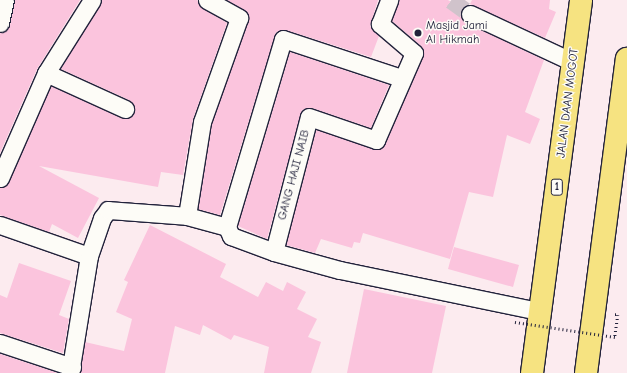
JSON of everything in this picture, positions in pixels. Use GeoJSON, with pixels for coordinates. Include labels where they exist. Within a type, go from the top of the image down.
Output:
{"type":"FeatureCollection","features":[{"type":"Feature","properties":{"kind":"highway","name":"JALAN DAAN MOGOT"},"geometry":{"type":"LineString","coordinates":[[532,373],[542,312],[581,0]]}},
{"type":"Feature","properties":{"kind":"highway"},"geometry":{"type":"LineString","coordinates":[[586,373],[627,60]]}},
{"type":"Feature","properties":{"kind":"street"},"geometry":{"type":"LineString","coordinates":[[0,23],[5,0]]}},
{"type":"Feature","properties":{"kind":"street"},"geometry":{"type":"LineString","coordinates":[[0,178],[46,73],[92,0]]}},
{"type":"Feature","properties":{"kind":"street"},"geometry":{"type":"LineString","coordinates":[[187,216],[202,122],[239,18],[207,0]]}},
{"type":"Feature","properties":{"kind":"street","name":"GANG HAJI NAIB"},"geometry":{"type":"LineString","coordinates":[[274,252],[309,117],[376,140],[401,78],[414,53],[380,24],[389,0]]}},
{"type":"Feature","properties":{"kind":"street"},"geometry":{"type":"LineString","coordinates":[[470,14],[573,62]]}},
{"type":"Feature","properties":{"kind":"street"},"geometry":{"type":"LineString","coordinates":[[401,78],[282,39],[227,227],[231,236],[274,252],[340,270],[542,312]]}},
{"type":"Feature","properties":{"kind":"street"},"geometry":{"type":"LineString","coordinates":[[46,73],[125,109]]}},
{"type":"Feature","properties":{"kind":"street"},"geometry":{"type":"LineString","coordinates":[[0,343],[71,370],[89,256],[102,218],[108,210],[187,216],[227,227]]}},
{"type":"Feature","properties":{"kind":"street"},"geometry":{"type":"LineString","coordinates":[[0,225],[89,256]]}},
{"type":"Feature","properties":{"kind":"path"},"geometry":{"type":"LineString","coordinates":[[515,322],[615,337]]}},
{"type":"Feature","properties":{"kind":"building"},"geometry":{"type":"Polygon","coordinates":[[[15,0],[80,0],[37,69],[0,153],[0,33],[10,25],[15,0]]]}},
{"type":"Feature","properties":{"kind":"building"},"geometry":{"type":"Polygon","coordinates":[[[102,0],[197,0],[202,8],[227,23],[193,119],[183,175],[161,172],[158,187],[39,166],[99,198],[78,238],[52,224],[49,232],[0,215],[0,188],[9,182],[51,86],[121,118],[126,119],[134,113],[135,108],[129,100],[61,69],[102,0]]]}},
{"type":"Feature","properties":{"kind":"building"},"geometry":{"type":"Polygon","coordinates":[[[227,0],[378,0],[370,26],[379,36],[371,57],[286,30],[276,32],[220,215],[198,209],[212,124],[248,21],[247,12],[227,0]]]}},
{"type":"Feature","properties":{"kind":"building"},"geometry":{"type":"Polygon","coordinates":[[[399,0],[448,0],[461,9],[460,15],[466,23],[544,60],[525,112],[540,119],[530,144],[507,135],[493,197],[469,192],[450,259],[363,233],[360,243],[354,242],[352,248],[321,239],[315,253],[286,245],[316,130],[373,149],[385,144],[423,57],[420,45],[392,21],[399,0]]]}},
{"type":"Feature","properties":{"kind":"building"},"geometry":{"type":"Polygon","coordinates":[[[472,0],[550,0],[549,9],[556,12],[545,38],[470,4],[472,0]]]}},
{"type":"Feature","properties":{"kind":"building"},"geometry":{"type":"Polygon","coordinates":[[[290,52],[389,85],[371,128],[312,108],[302,110],[267,239],[238,226],[290,52]]]}},
{"type":"Feature","properties":{"kind":"building"},"geometry":{"type":"Polygon","coordinates":[[[150,225],[226,264],[220,277],[258,297],[266,282],[283,291],[287,282],[306,292],[297,309],[317,319],[308,337],[321,342],[311,373],[264,373],[269,347],[234,335],[231,340],[203,325],[200,335],[175,326],[165,373],[80,373],[85,342],[124,351],[132,319],[116,312],[128,282],[124,280],[150,225]]]}},
{"type":"Feature","properties":{"kind":"building"},"geometry":{"type":"Polygon","coordinates":[[[454,247],[519,265],[513,287],[448,269],[454,247]]]}},
{"type":"Feature","properties":{"kind":"building"},"geometry":{"type":"Polygon","coordinates":[[[19,263],[71,281],[59,315],[69,319],[63,353],[0,333],[0,295],[7,298],[19,263]]]}},
{"type":"Feature","properties":{"kind":"building"},"geometry":{"type":"Polygon","coordinates":[[[364,289],[446,306],[432,373],[347,373],[364,289]]]}},
{"type":"Feature","properties":{"kind":"building"},"geometry":{"type":"Polygon","coordinates":[[[0,354],[58,373],[0,373],[0,354]]]}},
{"type":"Feature","properties":{"kind":"tunnel"},"geometry":{"type":"LineString","coordinates":[[451,0],[470,14]]}},
{"type":"Feature","properties":{"kind":"place","name":"Masjid Jami Al Hikmah"},"geometry":{"type":"Point","coordinates":[418,33]}}]}
